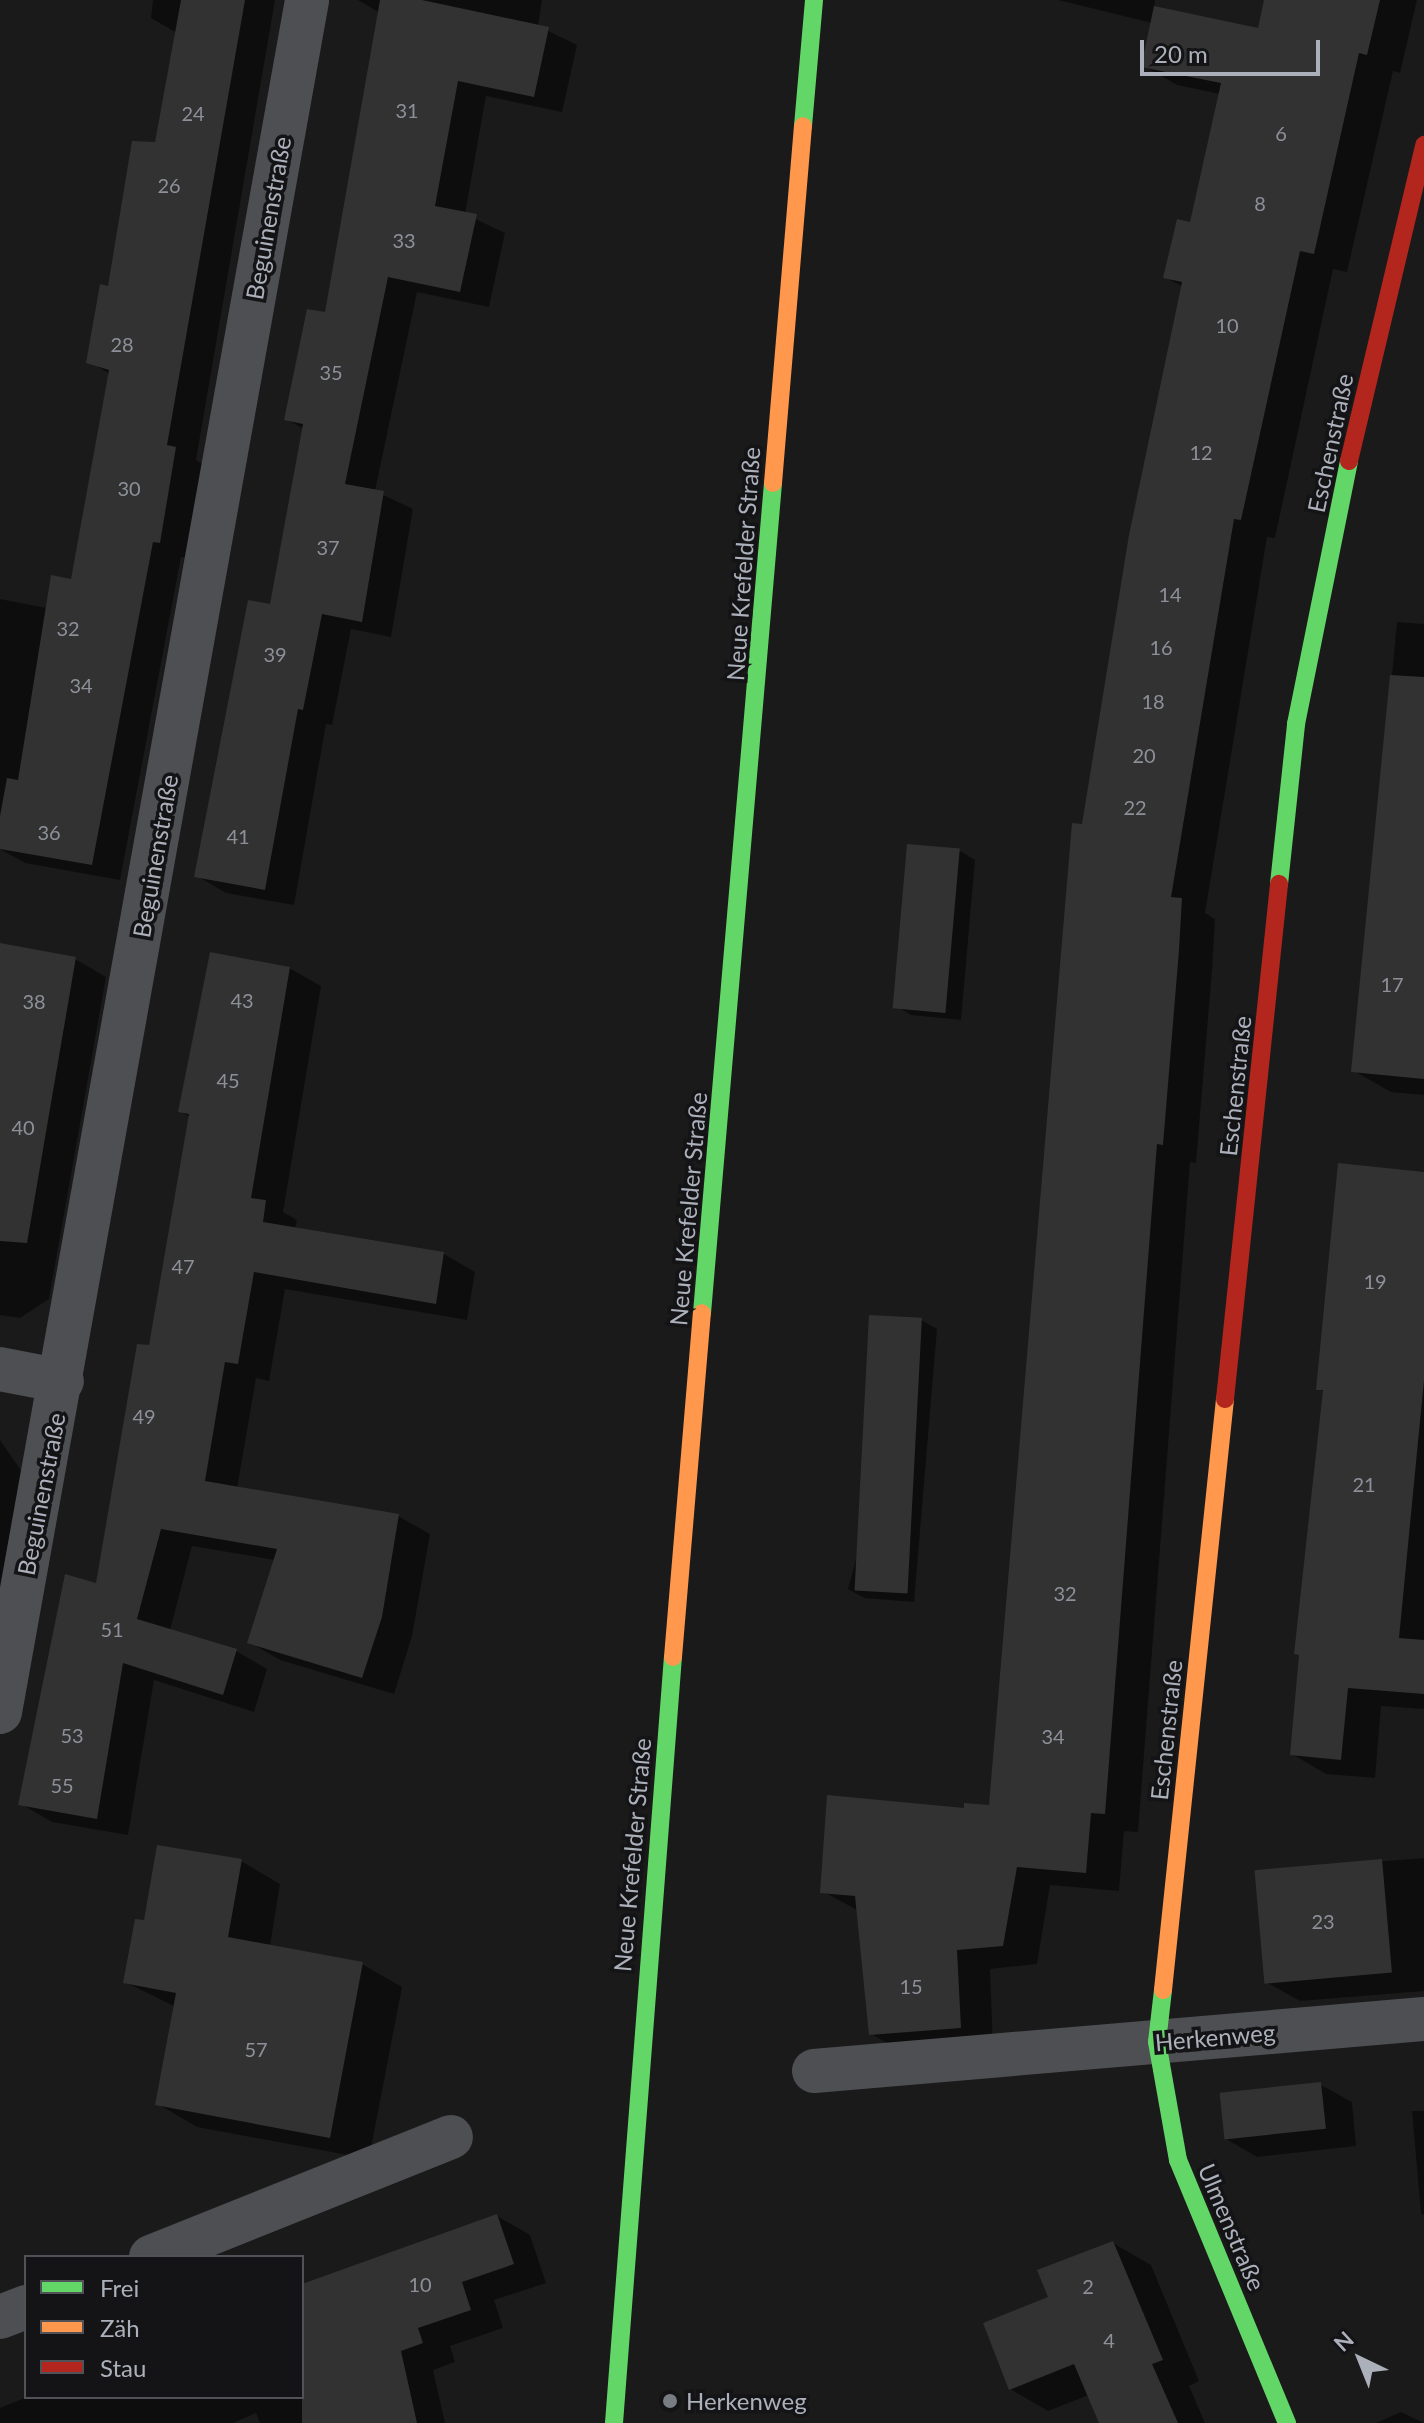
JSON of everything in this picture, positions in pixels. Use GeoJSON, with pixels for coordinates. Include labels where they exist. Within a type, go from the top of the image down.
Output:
{"type":"FeatureCollection","features":[{"type":"Feature","properties":{"kind":"main road","name":"Neue Krefelder Straße"},"geometry":{"type":"LineString","coordinates":[[614,2423],[647,1956],[814,0]]}},
{"type":"Feature","properties":{"kind":"main road","name":"Eschenstraße"},"geometry":{"type":"LineString","coordinates":[[1157,2042],[1296,724],[1358,419],[1424,145]]}},
{"type":"Feature","properties":{"kind":"main road","name":"Ulmenstraße"},"geometry":{"type":"LineString","coordinates":[[1157,2042],[1178,2160],[1287,2423]]}},
{"type":"Feature","properties":{"kind":"street","name":"Beguinenstraße"},"geometry":{"type":"LineString","coordinates":[[0,1712],[62,1381],[307,0]]}},
{"type":"Feature","properties":{"kind":"street"},"geometry":{"type":"LineString","coordinates":[[0,1369],[62,1381]]}},
{"type":"Feature","properties":{"kind":"street","name":"Herkenweg"},"geometry":{"type":"LineString","coordinates":[[814,2071],[1424,2019]]}},
{"type":"Feature","properties":{"kind":"street"},"geometry":{"type":"LineString","coordinates":[[156,2255],[451,2137]]}},
{"type":"Feature","properties":{"kind":"street"},"geometry":{"type":"LineString","coordinates":[[0,2317],[24,2308]]}},
{"type":"Feature","properties":{"kind":"building"},"geometry":{"type":"Polygon","coordinates":[[[181,0],[245,0],[167,445],[176,447],[160,543],[153,542],[92,865],[0,849],[0,816],[7,778],[18,780],[51,575],[71,579],[109,370],[86,363],[100,284],[108,286],[132,141],[155,142],[181,0]]]}},
{"type":"Feature","properties":{"kind":"building"},"geometry":{"type":"Polygon","coordinates":[[[380,0],[422,0],[549,27],[534,97],[458,81],[435,206],[477,214],[460,292],[388,277],[345,484],[384,491],[362,622],[322,614],[303,710],[298,709],[265,890],[194,877],[248,600],[270,604],[303,424],[284,420],[307,309],[325,312],[380,0]]]}},
{"type":"Feature","properties":{"kind":"building"},"geometry":{"type":"Polygon","coordinates":[[[1264,0],[1380,0],[1367,55],[1359,53],[1314,254],[1300,251],[1241,520],[1234,519],[1171,897],[1182,898],[1179,950],[1163,1145],[1157,1144],[1105,1814],[1091,1813],[1086,1873],[1017,1867],[1003,1946],[957,1950],[961,2028],[869,2035],[855,1896],[820,1893],[827,1795],[964,1808],[964,1803],[989,1805],[1072,823],[1082,824],[1129,535],[1182,282],[1163,278],[1177,219],[1190,222],[1221,83],[1141,67],[1154,6],[1258,28],[1264,0]]]}},
{"type":"Feature","properties":{"kind":"building"},"geometry":{"type":"Polygon","coordinates":[[[1390,675],[1424,677],[1424,1079],[1351,1072],[1390,675]]]}},
{"type":"Feature","properties":{"kind":"building"},"geometry":{"type":"Polygon","coordinates":[[[907,844],[960,849],[945,1013],[893,1008],[907,844]]]}},
{"type":"Feature","properties":{"kind":"building"},"geometry":{"type":"Polygon","coordinates":[[[0,943],[76,957],[27,1243],[0,1241],[0,943]]]}},
{"type":"Feature","properties":{"kind":"building"},"geometry":{"type":"Polygon","coordinates":[[[210,952],[290,967],[251,1198],[266,1200],[263,1222],[444,1252],[436,1304],[254,1272],[238,1364],[225,1362],[205,1481],[399,1514],[382,1617],[362,1678],[247,1643],[277,1549],[161,1529],[137,1619],[237,1649],[223,1695],[123,1663],[97,1819],[18,1805],[65,1574],[96,1583],[137,1344],[149,1345],[189,1114],[178,1112],[210,952]]]}},
{"type":"Feature","properties":{"kind":"building"},"geometry":{"type":"Polygon","coordinates":[[[1338,1163],[1424,1172],[1424,1380],[1399,1638],[1424,1640],[1424,1694],[1348,1688],[1341,1760],[1290,1755],[1299,1655],[1294,1654],[1323,1390],[1316,1390],[1338,1163]]]}},
{"type":"Feature","properties":{"kind":"building"},"geometry":{"type":"Polygon","coordinates":[[[869,1315],[922,1318],[907,1593],[855,1591],[869,1315]]]}},
{"type":"Feature","properties":{"kind":"building"},"geometry":{"type":"Polygon","coordinates":[[[157,1845],[242,1859],[228,1937],[363,1962],[330,2138],[155,2105],[176,1993],[123,1983],[135,1919],[144,1920],[157,1845]]]}},
{"type":"Feature","properties":{"kind":"building"},"geometry":{"type":"Polygon","coordinates":[[[1382,1859],[1392,1973],[1264,1984],[1254,1870],[1382,1859]]]}},
{"type":"Feature","properties":{"kind":"building"},"geometry":{"type":"Polygon","coordinates":[[[1321,2082],[1326,2129],[1224,2139],[1220,2093],[1321,2082]]]}},
{"type":"Feature","properties":{"kind":"building"},"geometry":{"type":"Polygon","coordinates":[[[497,2214],[514,2264],[462,2282],[471,2310],[418,2328],[423,2343],[401,2351],[417,2423],[302,2423],[304,2283],[497,2214]]]}},
{"type":"Feature","properties":{"kind":"building"},"geometry":{"type":"Polygon","coordinates":[[[1113,2241],[1163,2360],[1152,2364],[1178,2423],[1099,2423],[1074,2364],[1009,2390],[983,2323],[1048,2297],[1037,2270],[1113,2241]]]}},
{"type":"Feature","properties":{"kind":"traffic: fast"},"geometry":{"type":"LineString","coordinates":[[803,126],[814,0]]}},
{"type":"Feature","properties":{"kind":"traffic: fast"},"geometry":{"type":"LineString","coordinates":[[1279,884],[1296,724],[1349,461]]}},
{"type":"Feature","properties":{"kind":"traffic: fast"},"geometry":{"type":"LineString","coordinates":[[702,1313],[773,483]]}},
{"type":"Feature","properties":{"kind":"traffic: fast"},"geometry":{"type":"LineString","coordinates":[[614,2423],[673,1657]]}},
{"type":"Feature","properties":{"kind":"traffic: fast"},"geometry":{"type":"LineString","coordinates":[[1163,1990],[1157,2042],[1178,2160],[1287,2423]]}},
{"type":"Feature","properties":{"kind":"traffic: slow"},"geometry":{"type":"LineString","coordinates":[[773,483],[803,126]]}},
{"type":"Feature","properties":{"kind":"traffic: slow"},"geometry":{"type":"LineString","coordinates":[[673,1657],[702,1313]]}},
{"type":"Feature","properties":{"kind":"traffic: slow"},"geometry":{"type":"LineString","coordinates":[[1163,1990],[1225,1399]]}},
{"type":"Feature","properties":{"kind":"traffic: jam"},"geometry":{"type":"LineString","coordinates":[[1349,461],[1424,145]]}},
{"type":"Feature","properties":{"kind":"traffic: jam"},"geometry":{"type":"LineString","coordinates":[[1225,1399],[1279,884]]}},
{"type":"Feature","properties":{"kind":"place","name":"Herkenweg"},"geometry":{"type":"Point","coordinates":[670,2401]}}]}
